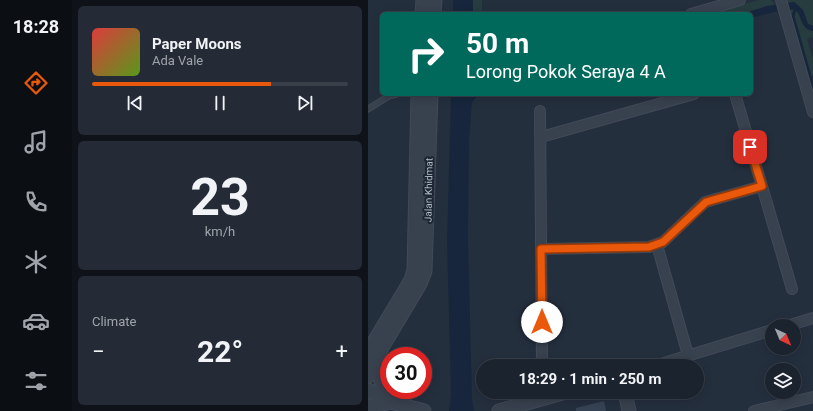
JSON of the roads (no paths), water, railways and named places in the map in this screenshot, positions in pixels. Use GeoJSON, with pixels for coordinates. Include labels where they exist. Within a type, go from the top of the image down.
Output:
{"type":"FeatureCollection","features":[{"type":"Feature","properties":{"kind":"street"},"geometry":{"type":"LineString","coordinates":[[422,12],[423,0]]}},
{"type":"Feature","properties":{"kind":"street"},"geometry":{"type":"LineString","coordinates":[[434,12],[435,0]]}},
{"type":"Feature","properties":{"kind":"street"},"geometry":{"type":"LineString","coordinates":[[695,12],[711,4],[740,0]]}},
{"type":"Feature","properties":{"kind":"street"},"geometry":{"type":"LineString","coordinates":[[781,0],[813,112]]}},
{"type":"Feature","properties":{"kind":"street"},"geometry":{"type":"LineString","coordinates":[[368,352],[411,280],[415,263],[418,96]]}},
{"type":"Feature","properties":{"kind":"street","name":"Jalan Khidmat"},"geometry":{"type":"LineString","coordinates":[[383,347],[420,284],[427,262],[431,96]]}},
{"type":"Feature","properties":{"kind":"street"},"geometry":{"type":"LineString","coordinates":[[541,137],[687,96]]}},
{"type":"Feature","properties":{"kind":"street"},"geometry":{"type":"LineString","coordinates":[[736,96],[792,289]]}},
{"type":"Feature","properties":{"kind":"street"},"geometry":{"type":"LineString","coordinates":[[540,111],[542,359]]}},
{"type":"Feature","properties":{"kind":"street"},"geometry":{"type":"LineString","coordinates":[[541,249],[649,247],[657,245],[663,242],[706,202],[762,186]]}},
{"type":"Feature","properties":{"kind":"street"},"geometry":{"type":"LineString","coordinates":[[657,245],[688,355]]}},
{"type":"Feature","properties":{"kind":"street"},"geometry":{"type":"LineString","coordinates":[[801,322],[813,318]]}},
{"type":"Feature","properties":{"kind":"street"},"geometry":{"type":"LineString","coordinates":[[676,359],[765,332]]}},
{"type":"Feature","properties":{"kind":"street","name":"Jalan Khidmat"},"geometry":{"type":"LineString","coordinates":[[368,376],[371,366],[380,352]]}},
{"type":"Feature","properties":{"kind":"street"},"geometry":{"type":"LineString","coordinates":[[380,360],[380,379]]}},
{"type":"Feature","properties":{"kind":"street"},"geometry":{"type":"LineString","coordinates":[[368,390],[396,403],[424,411]]}},
{"type":"Feature","properties":{"kind":"street"},"geometry":{"type":"LineString","coordinates":[[754,411],[813,397]]}},
{"type":"Feature","properties":{"kind":"street"},"geometry":{"type":"LineString","coordinates":[[393,399],[396,403]]}},
{"type":"Feature","properties":{"kind":"street"},"geometry":{"type":"LineString","coordinates":[[499,411],[541,399]]}},
{"type":"Feature","properties":{"kind":"street"},"geometry":{"type":"LineString","coordinates":[[626,399],[629,411]]}},
{"type":"Feature","properties":{"kind":"street"},"geometry":{"type":"LineString","coordinates":[[368,407],[396,403]]}},
{"type":"Feature","properties":{"kind":"lane"},"geometry":{"type":"LineString","coordinates":[[368,109],[389,96]]}},
{"type":"Feature","properties":{"kind":"water"},"geometry":{"type":"Polygon","coordinates":[[[453,0],[473,0],[473,12],[453,12],[453,0]]]}},
{"type":"Feature","properties":{"kind":"water"},"geometry":{"type":"Polygon","coordinates":[[[794,2],[803,10],[808,24],[813,26],[813,31],[806,28],[795,9],[774,12],[753,17],[753,12],[748,12],[767,6],[794,2]]]}},
{"type":"Feature","properties":{"kind":"water"},"geometry":{"type":"Polygon","coordinates":[[[451,96],[477,96],[472,102],[469,141],[468,238],[472,399],[474,411],[449,411],[451,395],[447,242],[451,96]]]}},
{"type":"Feature","properties":{"kind":"waterway"},"geometry":{"type":"LineString","coordinates":[[796,6],[793,16],[813,87]]}}]}
